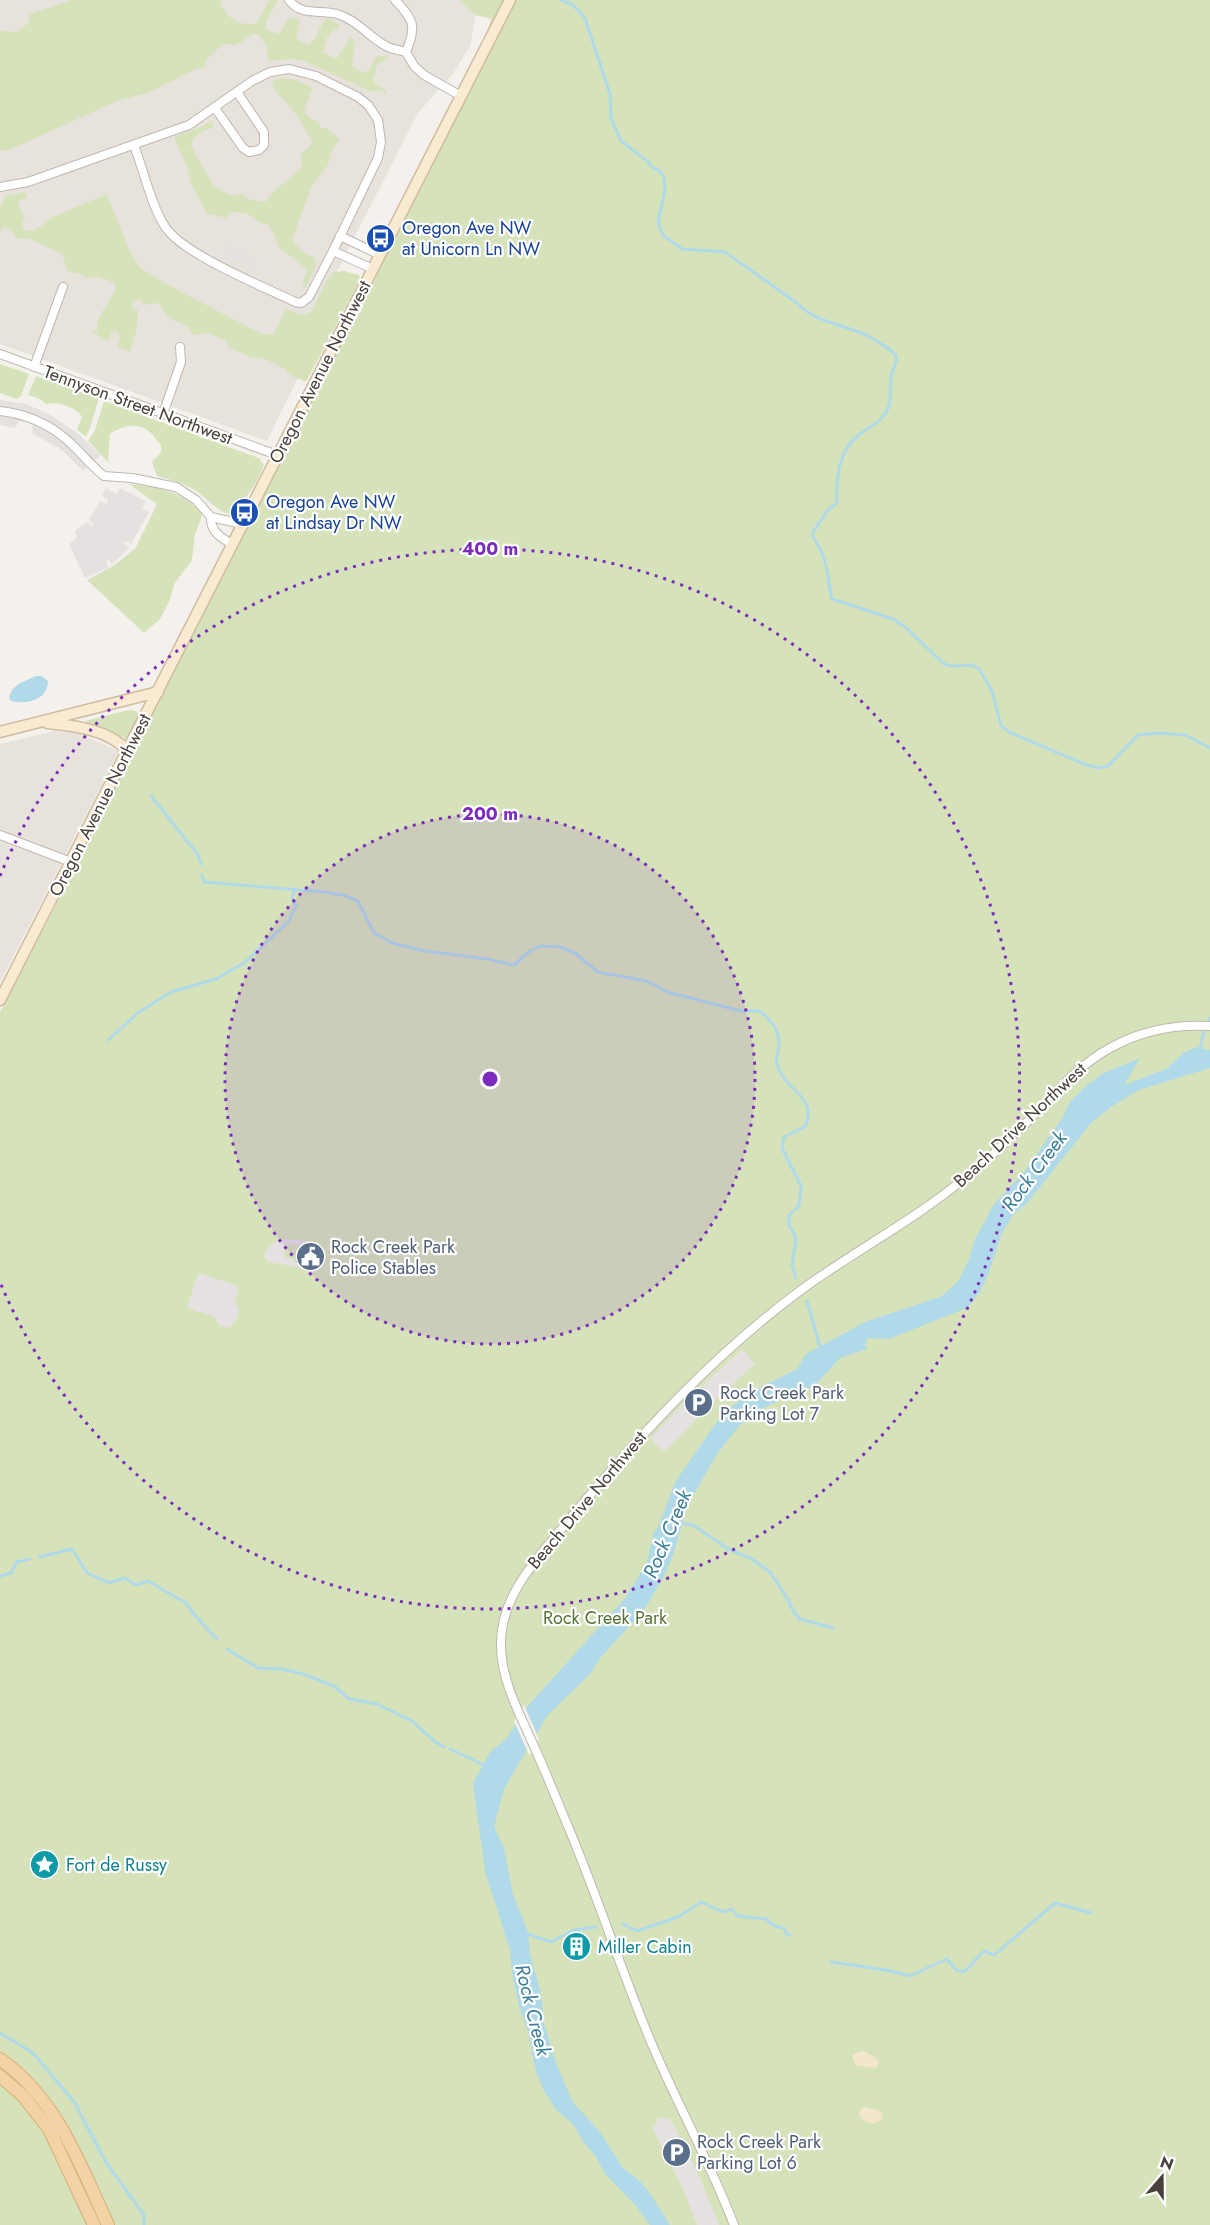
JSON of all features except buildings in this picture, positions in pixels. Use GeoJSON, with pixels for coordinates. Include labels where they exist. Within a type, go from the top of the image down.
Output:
{"type":"FeatureCollection","features":[{"type":"Feature","properties":{"kind":"main road"},"geometry":{"type":"LineString","coordinates":[[0,2059],[26,2081],[56,2117],[76,2154],[108,2225]]}},
{"type":"Feature","properties":{"kind":"main road"},"geometry":{"type":"LineString","coordinates":[[0,2076],[23,2096],[49,2129],[94,2225]]}},
{"type":"Feature","properties":{"kind":"street"},"geometry":{"type":"LineString","coordinates":[[289,0],[303,11],[332,13],[346,17],[386,46],[406,52],[414,66],[424,75],[461,96]]}},
{"type":"Feature","properties":{"kind":"street"},"geometry":{"type":"LineString","coordinates":[[395,0],[410,18],[414,27],[406,52]]}},
{"type":"Feature","properties":{"kind":"street","name":"Oregon Avenue Northwest"},"geometry":{"type":"LineString","coordinates":[[0,1000],[510,0]]}},
{"type":"Feature","properties":{"kind":"street"},"geometry":{"type":"LineString","coordinates":[[0,187],[28,182],[189,125],[267,73],[280,69],[312,74],[361,99],[370,108],[379,124],[380,150],[333,251],[309,297],[301,303],[192,251],[174,237],[164,224],[134,145]]}},
{"type":"Feature","properties":{"kind":"street"},"geometry":{"type":"LineString","coordinates":[[215,108],[243,148],[249,152],[259,150],[264,145],[264,132],[237,92]]}},
{"type":"Feature","properties":{"kind":"street"},"geometry":{"type":"LineString","coordinates":[[340,236],[380,255]]}},
{"type":"Feature","properties":{"kind":"street"},"geometry":{"type":"LineString","coordinates":[[333,251],[373,269]]}},
{"type":"Feature","properties":{"kind":"street"},"geometry":{"type":"LineString","coordinates":[[34,367],[63,287]]}},
{"type":"Feature","properties":{"kind":"street"},"geometry":{"type":"LineString","coordinates":[[163,414],[181,362],[180,347]]}},
{"type":"Feature","properties":{"kind":"street","name":"Tennyson Street Northwest"},"geometry":{"type":"LineString","coordinates":[[0,354],[277,455]]}},
{"type":"Feature","properties":{"kind":"street"},"geometry":{"type":"LineString","coordinates":[[0,411],[28,417],[54,430],[104,476],[143,480],[176,487],[190,495],[212,517],[242,524]]}},
{"type":"Feature","properties":{"kind":"street"},"geometry":{"type":"LineString","coordinates":[[212,517],[211,523],[215,532],[232,544]]}},
{"type":"Feature","properties":{"kind":"street"},"geometry":{"type":"LineString","coordinates":[[0,732],[158,692]]}},
{"type":"Feature","properties":{"kind":"street"},"geometry":{"type":"LineString","coordinates":[[37,722],[69,725],[93,731],[117,741],[128,751]]}},
{"type":"Feature","properties":{"kind":"street"},"geometry":{"type":"LineString","coordinates":[[0,835],[71,862]]}},
{"type":"Feature","properties":{"kind":"street","name":"Beach Drive Northwest"},"geometry":{"type":"LineString","coordinates":[[734,2225],[652,2043],[586,1868],[514,1701],[505,1673],[501,1639],[506,1614],[515,1590],[622,1456],[694,1380],[746,1334],[852,1254],[955,1186],[1006,1142],[1090,1060],[1132,1037],[1160,1029],[1194,1025],[1210,1026]]}},
{"type":"Feature","properties":{"kind":"shaded area"},"geometry":{"type":"Polygon","coordinates":[[[0,0],[91,0],[0,43],[0,0]]]}},
{"type":"Feature","properties":{"kind":"shaded area"},"geometry":{"type":"Polygon","coordinates":[[[207,0],[458,0],[475,15],[471,44],[453,74],[418,113],[288,367],[300,374],[267,441],[0,344],[0,136],[207,0]]]}},
{"type":"Feature","properties":{"kind":"shaded area"},"geometry":{"type":"Polygon","coordinates":[[[226,245],[256,260],[252,268],[222,253],[226,245]]]}},
{"type":"Feature","properties":{"kind":"shaded area"},"geometry":{"type":"Polygon","coordinates":[[[0,400],[26,404],[49,414],[77,433],[101,455],[83,471],[63,451],[32,433],[33,424],[20,420],[15,428],[0,425],[0,400]]]}},
{"type":"Feature","properties":{"kind":"shaded area"},"geometry":{"type":"Polygon","coordinates":[[[106,488],[117,494],[120,488],[146,501],[142,508],[149,512],[131,544],[124,541],[124,544],[129,547],[122,555],[112,564],[106,559],[108,568],[85,578],[69,544],[77,538],[75,531],[87,522],[92,527],[94,525],[89,520],[100,501],[107,504],[108,499],[102,496],[106,488]]]}},
{"type":"Feature","properties":{"kind":"shaded area"},"geometry":{"type":"Polygon","coordinates":[[[55,731],[79,734],[119,751],[0,982],[0,744],[55,731]]]}},
{"type":"Feature","properties":{"kind":"shaded area"},"geometry":{"type":"Polygon","coordinates":[[[285,1239],[306,1241],[305,1246],[286,1244],[284,1257],[313,1265],[312,1269],[268,1262],[263,1255],[274,1242],[285,1239]]]}},
{"type":"Feature","properties":{"kind":"shaded area"},"geometry":{"type":"Polygon","coordinates":[[[198,1273],[238,1286],[235,1302],[239,1309],[236,1321],[229,1328],[220,1326],[213,1316],[187,1308],[198,1273]]]}},
{"type":"Feature","properties":{"kind":"shaded area","name":"Rock Creek Park Parking Lot 7"},"geometry":{"type":"Polygon","coordinates":[[[742,1349],[755,1364],[707,1408],[665,1452],[661,1450],[650,1438],[742,1349]]]}},
{"type":"Feature","properties":{"kind":"shaded area","name":"Rock Creek Park Parking Lot 6"},"geometry":{"type":"Polygon","coordinates":[[[670,2118],[700,2178],[719,2225],[697,2225],[684,2191],[652,2127],[656,2124],[657,2119],[670,2118]]]}},
{"type":"Feature","properties":{"kind":"green space"},"geometry":{"type":"Polygon","coordinates":[[[72,0],[221,0],[229,16],[239,22],[251,24],[257,23],[269,0],[276,0],[266,22],[266,29],[279,34],[290,17],[300,20],[296,39],[308,45],[328,18],[339,25],[339,28],[332,31],[328,37],[323,52],[337,58],[351,37],[355,42],[352,66],[365,73],[368,72],[376,57],[387,55],[388,58],[375,67],[373,78],[376,85],[387,91],[385,93],[380,90],[372,92],[304,61],[291,59],[268,61],[264,42],[259,35],[253,34],[236,45],[223,44],[208,58],[204,68],[196,69],[150,92],[117,101],[11,149],[0,151],[0,31],[17,32],[28,23],[30,14],[72,0]]]}},
{"type":"Feature","properties":{"kind":"green space","name":"Rock Creek Park"},"geometry":{"type":"Polygon","coordinates":[[[458,0],[1210,0],[1210,2225],[0,2225],[0,1012],[103,816],[108,800],[174,666],[314,392],[357,318],[473,82],[491,19],[475,15],[458,0]]]}},
{"type":"Feature","properties":{"kind":"green space"},"geometry":{"type":"Polygon","coordinates":[[[280,78],[293,79],[313,88],[305,108],[306,115],[319,123],[321,128],[326,128],[340,139],[332,150],[328,165],[312,185],[292,240],[302,252],[314,257],[316,264],[305,289],[302,283],[307,270],[279,248],[275,235],[268,225],[257,221],[247,213],[230,212],[227,218],[207,214],[192,186],[187,167],[174,137],[202,127],[211,121],[214,127],[196,136],[191,146],[213,185],[231,196],[241,194],[251,200],[265,202],[275,190],[302,168],[301,153],[310,146],[312,141],[296,114],[274,89],[272,82],[280,78]]]}},
{"type":"Feature","properties":{"kind":"green space"},"geometry":{"type":"Polygon","coordinates":[[[24,192],[27,194],[26,199],[19,200],[18,203],[25,220],[22,223],[23,230],[34,231],[53,217],[107,194],[127,245],[139,267],[170,286],[260,333],[270,335],[274,333],[286,309],[302,315],[311,312],[328,278],[334,272],[344,271],[359,275],[360,280],[306,382],[288,374],[286,370],[269,361],[250,358],[233,350],[224,340],[204,332],[199,335],[192,334],[188,326],[168,316],[160,304],[145,305],[140,300],[133,300],[132,309],[138,310],[138,316],[130,352],[117,346],[120,338],[118,331],[112,332],[107,341],[92,332],[97,330],[101,313],[116,288],[114,283],[99,276],[87,278],[68,272],[62,254],[30,239],[17,238],[4,226],[0,232],[0,208],[5,196],[24,192]]]}},
{"type":"Feature","properties":{"kind":"green space"},"geometry":{"type":"Polygon","coordinates":[[[0,364],[29,374],[21,396],[17,399],[0,393],[0,364]]]}},
{"type":"Feature","properties":{"kind":"green space"},"geometry":{"type":"Polygon","coordinates":[[[36,376],[99,398],[86,436],[77,430],[82,417],[76,410],[60,404],[46,404],[28,395],[36,376]]]}},
{"type":"Feature","properties":{"kind":"green space"},"geometry":{"type":"Polygon","coordinates":[[[104,401],[259,458],[264,465],[258,479],[240,504],[229,514],[224,512],[193,489],[157,476],[152,462],[160,452],[161,445],[146,429],[134,426],[116,430],[110,434],[108,462],[88,441],[95,430],[104,401]]]}},
{"type":"Feature","properties":{"kind":"green space"},"geometry":{"type":"Polygon","coordinates":[[[129,484],[169,491],[185,499],[203,513],[195,534],[192,560],[174,584],[170,600],[160,619],[144,633],[87,580],[113,566],[135,549],[157,504],[129,484]]]}},
{"type":"Feature","properties":{"kind":"green space"},"geometry":{"type":"Polygon","coordinates":[[[129,710],[136,711],[139,715],[127,739],[85,721],[129,710]]]}},
{"type":"Feature","properties":{"kind":"sand"},"geometry":{"type":"Polygon","coordinates":[[[864,2051],[876,2058],[879,2063],[877,2067],[855,2065],[852,2056],[864,2051]]]}},
{"type":"Feature","properties":{"kind":"sand"},"geometry":{"type":"Polygon","coordinates":[[[865,2107],[881,2111],[883,2118],[877,2123],[867,2122],[859,2114],[865,2107]]]}},
{"type":"Feature","properties":{"kind":"water"},"geometry":{"type":"Polygon","coordinates":[[[36,676],[42,676],[48,681],[40,697],[23,702],[11,701],[9,697],[18,684],[36,676]]]}},
{"type":"Feature","properties":{"kind":"water","name":"Rock Creek"},"geometry":{"type":"Polygon","coordinates":[[[1196,1047],[1210,1050],[1210,1068],[1139,1090],[1111,1107],[1091,1123],[1028,1202],[1013,1215],[1002,1233],[980,1292],[967,1308],[889,1339],[868,1338],[865,1345],[867,1349],[840,1358],[818,1382],[806,1390],[794,1393],[756,1412],[739,1426],[715,1457],[694,1494],[664,1576],[644,1610],[601,1657],[590,1674],[547,1716],[504,1789],[494,1827],[504,1848],[513,1895],[528,1932],[530,1953],[541,1994],[544,2024],[556,2063],[572,2101],[600,2132],[623,2168],[640,2181],[670,2225],[650,2225],[636,2206],[605,2174],[572,2123],[556,2110],[536,2072],[528,2031],[520,2010],[512,1973],[510,1950],[485,1872],[473,1783],[490,1752],[507,1738],[526,1708],[626,1597],[647,1562],[653,1535],[660,1523],[675,1482],[723,1413],[755,1390],[797,1369],[806,1354],[865,1322],[942,1296],[959,1280],[974,1241],[994,1204],[1025,1171],[1061,1120],[1070,1102],[1086,1086],[1103,1073],[1140,1058],[1124,1085],[1166,1069],[1183,1053],[1196,1047]]]}},
{"type":"Feature","properties":{"kind":"pier"},"geometry":{"type":"Polygon","coordinates":[[[524,1705],[539,1739],[529,1755],[514,1721],[524,1705]]]}},
{"type":"Feature","properties":{"kind":"waterway"},"geometry":{"type":"LineString","coordinates":[[561,0],[573,5],[585,18],[610,94],[611,118],[621,141],[653,168],[660,171],[664,177],[665,190],[658,222],[663,235],[682,249],[725,252],[803,309],[824,320],[866,335],[896,355],[891,377],[890,400],[885,414],[847,448],[838,474],[837,503],[827,511],[812,534],[825,561],[832,599],[893,619],[905,627],[944,664],[972,665],[979,669],[992,691],[1001,726],[1011,733],[1084,764],[1098,768],[1108,766],[1138,735],[1158,733],[1185,735],[1210,748]]}},
{"type":"Feature","properties":{"kind":"waterway"},"geometry":{"type":"LineString","coordinates":[[151,796],[198,855],[201,864]]}},
{"type":"Feature","properties":{"kind":"waterway"},"geometry":{"type":"LineString","coordinates":[[202,875],[204,882],[343,895],[358,901],[374,933],[392,943],[425,951],[514,965],[530,951],[540,946],[560,947],[575,953],[598,972],[647,981],[667,992],[741,1011],[760,1011],[776,1029],[779,1043],[776,1062],[779,1070],[789,1085],[805,1101],[808,1108],[806,1126],[784,1137],[782,1148],[801,1186],[799,1206],[789,1215],[789,1225],[796,1238],[792,1265],[796,1278]]}},
{"type":"Feature","properties":{"kind":"waterway"},"geometry":{"type":"LineString","coordinates":[[108,1040],[139,1012],[171,992],[216,979],[244,963],[289,921],[296,905],[292,898],[295,889]]}},
{"type":"Feature","properties":{"kind":"waterway"},"geometry":{"type":"LineString","coordinates":[[1200,1050],[1210,1018]]}},
{"type":"Feature","properties":{"kind":"waterway"},"geometry":{"type":"LineString","coordinates":[[807,1301],[821,1351]]}},
{"type":"Feature","properties":{"kind":"waterway","name":"Rock Creek"},"geometry":{"type":"LineString","coordinates":[[680,1523],[693,1525],[728,1549],[752,1559],[770,1572],[800,1619],[833,1628]]}},
{"type":"Feature","properties":{"kind":"waterway"},"geometry":{"type":"LineString","coordinates":[[39,1557],[72,1549],[87,1573],[109,1583],[125,1578],[136,1585],[148,1581],[186,1603],[217,1639]]}},
{"type":"Feature","properties":{"kind":"waterway"},"geometry":{"type":"LineString","coordinates":[[0,1576],[11,1573],[17,1562],[30,1559]]}},
{"type":"Feature","properties":{"kind":"waterway"},"geometry":{"type":"LineString","coordinates":[[227,1649],[258,1668],[281,1669],[303,1674],[334,1686],[349,1699],[377,1704],[412,1721],[444,1747]]}},
{"type":"Feature","properties":{"kind":"waterway"},"geometry":{"type":"LineString","coordinates":[[450,1749],[486,1766]]}},
{"type":"Feature","properties":{"kind":"waterway"},"geometry":{"type":"LineString","coordinates":[[623,1924],[637,1931],[678,1917],[701,1902],[723,1912],[732,1909],[737,1916],[767,1919],[772,1925],[785,1929],[787,1935],[790,1935]]}},
{"type":"Feature","properties":{"kind":"waterway"},"geometry":{"type":"LineString","coordinates":[[831,1962],[910,1976],[947,1959],[955,1969],[964,1972],[984,1951],[994,1955],[1055,1903],[1091,1913]]}},
{"type":"Feature","properties":{"kind":"waterway"},"geometry":{"type":"LineString","coordinates":[[525,1933],[551,1942],[574,1930],[596,1927]]}},
{"type":"Feature","properties":{"kind":"waterway"},"geometry":{"type":"LineString","coordinates":[[0,2033],[33,2053],[75,2103],[105,2161],[144,2215],[144,2225]]}},
{"type":"Feature","properties":{"kind":"place","name":"Oregon Ave NW at Unicorn Ln NW"},"geometry":{"type":"Point","coordinates":[381,238]}},
{"type":"Feature","properties":{"kind":"place","name":"Oregon Ave NW at Lindsay Dr NW"},"geometry":{"type":"Point","coordinates":[245,512]}},
{"type":"Feature","properties":{"kind":"place","name":"Rock Creek Park Police Stables"},"geometry":{"type":"Point","coordinates":[310,1257]}},
{"type":"Feature","properties":{"kind":"place","name":"Rock Creek Park Parking Lot 7"},"geometry":{"type":"Point","coordinates":[699,1403]}},
{"type":"Feature","properties":{"kind":"place","name":"Fort de Russy"},"geometry":{"type":"Point","coordinates":[45,1865]}},
{"type":"Feature","properties":{"kind":"place","name":"Miller Cabin"},"geometry":{"type":"Point","coordinates":[577,1947]}},
{"type":"Feature","properties":{"kind":"place","name":"Rock Creek Park Parking Lot 6"},"geometry":{"type":"Point","coordinates":[676,2152]}}]}
